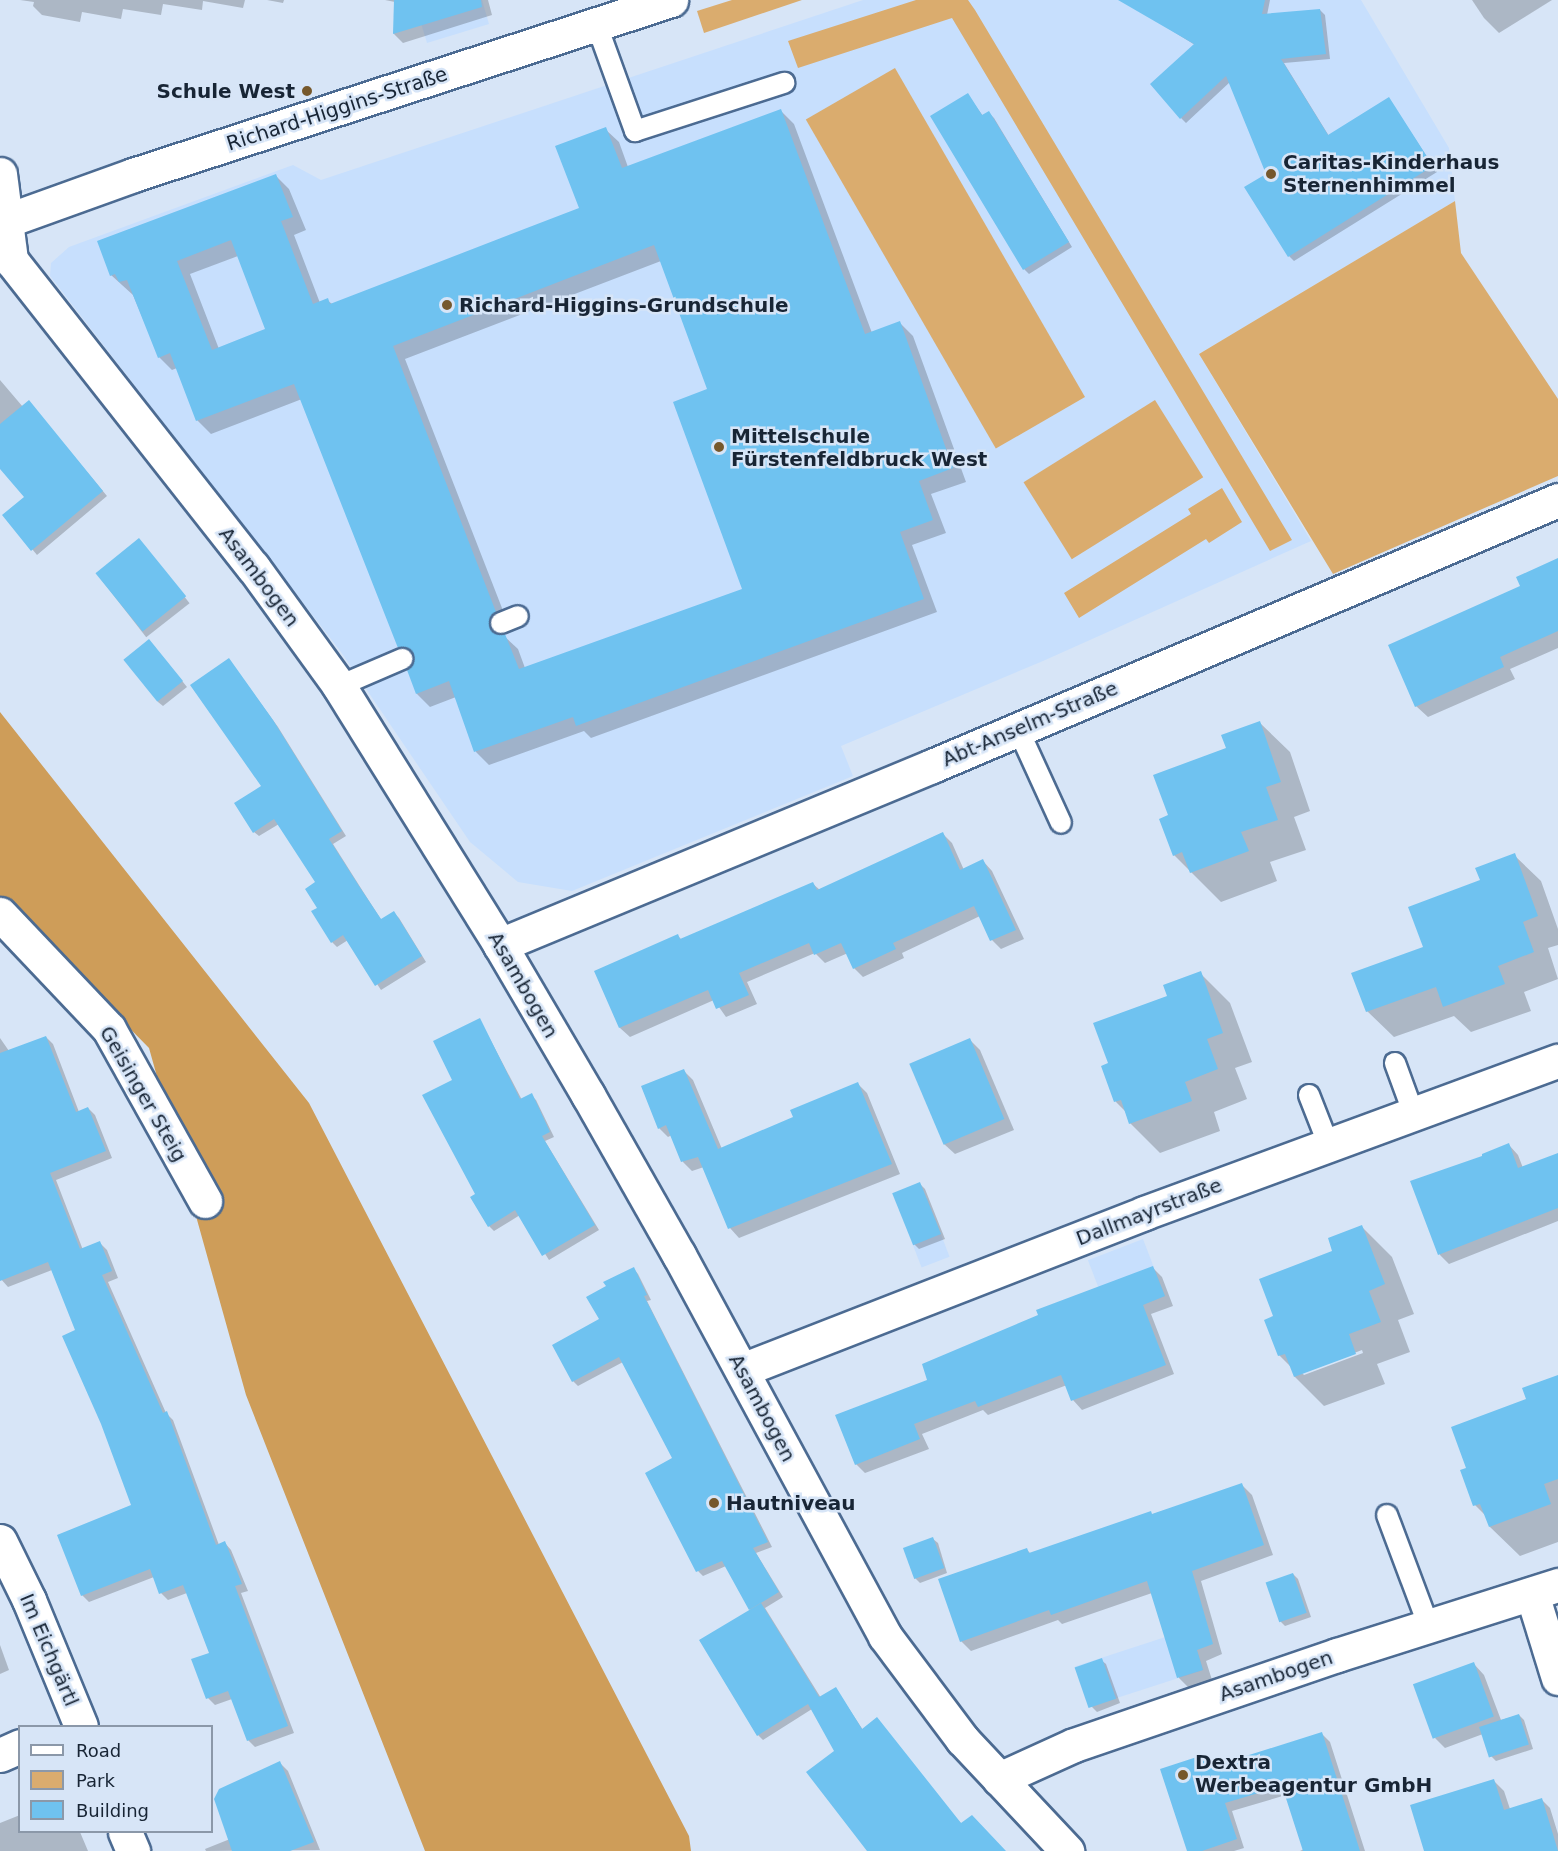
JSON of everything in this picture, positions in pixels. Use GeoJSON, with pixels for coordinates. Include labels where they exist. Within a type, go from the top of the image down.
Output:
{"type":"FeatureCollection","features":[{"type":"Feature","properties":{"kind":"street","name":"Richard-Higgins-Straße"},"geometry":{"type":"LineString","coordinates":[[2,222],[133,175],[671,0]]}},
{"type":"Feature","properties":{"kind":"street","name":"Asambogen"},"geometry":{"type":"LineString","coordinates":[[0,174],[2,222],[11,260],[253,567],[339,686],[500,945],[610,1133],[742,1370],[836,1549],[885,1636],[926,1693],[999,1779],[1067,1851]]}},
{"type":"Feature","properties":{"kind":"street","name":"Abt-Anselm-Straße"},"geometry":{"type":"LineString","coordinates":[[500,945],[1558,500]]}},
{"type":"Feature","properties":{"kind":"street","name":"Geisinger Steig"},"geometry":{"type":"LineString","coordinates":[[0,914],[109,1029],[205,1201]]}},
{"type":"Feature","properties":{"kind":"street","name":"Dallmayrstraße"},"geometry":{"type":"LineString","coordinates":[[742,1370],[1144,1213],[1558,1061]]}},
{"type":"Feature","properties":{"kind":"street","name":"Im Eichgärtl"},"geometry":{"type":"LineString","coordinates":[[0,1541],[36,1617],[75,1724]]}},
{"type":"Feature","properties":{"kind":"street","name":"Asambogen"},"geometry":{"type":"LineString","coordinates":[[999,1779],[1074,1745],[1308,1665],[1545,1589]]}},
{"type":"Feature","properties":{"kind":"street"},"geometry":{"type":"LineString","coordinates":[[1545,1589],[1558,1678]]}},
{"type":"Feature","properties":{"kind":"street"},"geometry":{"type":"LineString","coordinates":[[0,1755],[18,1747]]}},
{"type":"Feature","properties":{"kind":"street"},"geometry":{"type":"LineString","coordinates":[[125,1833],[133,1851]]}},
{"type":"Feature","properties":{"kind":"lane"},"geometry":{"type":"LineString","coordinates":[[596,23],[635,131],[784,83]]}},
{"type":"Feature","properties":{"kind":"lane"},"geometry":{"type":"LineString","coordinates":[[339,686],[402,659]]}},
{"type":"Feature","properties":{"kind":"lane"},"geometry":{"type":"LineString","coordinates":[[1018,729],[1060,823]]}},
{"type":"Feature","properties":{"kind":"lane"},"geometry":{"type":"LineString","coordinates":[[1395,1064],[1414,1115]]}},
{"type":"Feature","properties":{"kind":"lane"},"geometry":{"type":"LineString","coordinates":[[1309,1095],[1329,1146]]}},
{"type":"Feature","properties":{"kind":"lane"},"geometry":{"type":"LineString","coordinates":[[1387,1515],[1429,1627]]}},
{"type":"Feature","properties":{"kind":"shaded area"},"geometry":{"type":"Polygon","coordinates":[[[414,0],[482,0],[489,24],[427,43],[414,0]]]}},
{"type":"Feature","properties":{"kind":"shaded area","name":"Mittelschule Fürstenfeldbruck West"},"geometry":{"type":"Polygon","coordinates":[[[863,0],[1361,0],[1449,148],[1455,201],[1199,354],[1311,541],[1043,661],[841,746],[853,776],[572,891],[518,882],[470,842],[341,652],[50,276],[51,263],[69,247],[293,165],[321,180],[863,0]]]}},
{"type":"Feature","properties":{"kind":"shaded area"},"geometry":{"type":"Polygon","coordinates":[[[0,712],[309,1103],[689,1836],[691,1851],[425,1851],[246,1395],[149,1048],[0,896],[0,712]]]}},
{"type":"Feature","properties":{"kind":"shaded area"},"geometry":{"type":"Polygon","coordinates":[[[927,1198],[950,1257],[922,1268],[899,1209],[927,1198]]]}},
{"type":"Feature","properties":{"kind":"shaded area"},"geometry":{"type":"Polygon","coordinates":[[[1143,1239],[1165,1296],[1110,1317],[1088,1260],[1143,1239]]]}},
{"type":"Feature","properties":{"kind":"shaded area"},"geometry":{"type":"Polygon","coordinates":[[[1190,1629],[1203,1670],[1088,1707],[1075,1666],[1190,1629]]]}},
{"type":"Feature","properties":{"kind":"green space"},"geometry":{"type":"Polygon","coordinates":[[[732,0],[802,0],[704,33],[697,11],[732,0]]]}},
{"type":"Feature","properties":{"kind":"green space"},"geometry":{"type":"Polygon","coordinates":[[[916,0],[968,0],[975,10],[1292,540],[1270,551],[952,18],[798,68],[788,41],[916,0]]]}},
{"type":"Feature","properties":{"kind":"green space"},"geometry":{"type":"Polygon","coordinates":[[[895,68],[1085,397],[996,449],[806,120],[895,68]]]}},
{"type":"Feature","properties":{"kind":"green space"},"geometry":{"type":"Polygon","coordinates":[[[1455,201],[1461,253],[1558,399],[1558,476],[1333,574],[1199,354],[1455,201]]]}},
{"type":"Feature","properties":{"kind":"green space"},"geometry":{"type":"Polygon","coordinates":[[[1155,400],[1203,477],[1072,559],[1024,482],[1155,400]]]}},
{"type":"Feature","properties":{"kind":"green space"},"geometry":{"type":"Polygon","coordinates":[[[1222,488],[1242,522],[1209,543],[1206,539],[1079,618],[1064,593],[1191,514],[1188,509],[1222,488]]]}},
{"type":"Feature","properties":{"kind":"building"},"geometry":{"type":"Polygon","coordinates":[[[394,0],[481,0],[482,7],[393,34],[394,0]]]}},
{"type":"Feature","properties":{"kind":"building"},"geometry":{"type":"Polygon","coordinates":[[[1118,0],[1265,0],[1262,14],[1320,9],[1326,54],[1281,59],[1328,135],[1389,97],[1433,166],[1288,257],[1244,187],[1266,174],[1226,76],[1180,119],[1150,84],[1194,44],[1118,0]]]}},
{"type":"Feature","properties":{"kind":"building"},"geometry":{"type":"Polygon","coordinates":[[[968,93],[982,115],[989,111],[1069,242],[1023,270],[930,116],[968,93]]]}},
{"type":"Feature","properties":{"kind":"building"},"geometry":{"type":"Polygon","coordinates":[[[781,109],[865,334],[900,321],[953,468],[919,481],[933,520],[900,532],[924,599],[576,726],[573,717],[474,752],[449,681],[416,694],[407,670],[412,666],[413,655],[409,649],[398,648],[294,384],[196,421],[170,353],[158,358],[127,280],[119,282],[115,274],[110,276],[97,241],[276,174],[293,217],[281,221],[313,304],[328,298],[330,304],[579,208],[555,146],[606,127],[622,168],[781,109]],[[231,240],[177,261],[212,350],[265,329],[231,240]],[[654,245],[393,346],[496,612],[491,616],[490,627],[494,633],[505,634],[519,669],[742,589],[673,402],[707,389],[654,245]]]}},
{"type":"Feature","properties":{"kind":"building"},"geometry":{"type":"Polygon","coordinates":[[[29,400],[103,491],[31,551],[2,515],[24,497],[0,469],[0,424],[29,400]]]}},
{"type":"Feature","properties":{"kind":"building"},"geometry":{"type":"Polygon","coordinates":[[[139,538],[186,596],[143,632],[95,573],[139,538]]]}},
{"type":"Feature","properties":{"kind":"building"},"geometry":{"type":"Polygon","coordinates":[[[1558,558],[1558,631],[1500,657],[1504,667],[1415,707],[1388,645],[1520,586],[1516,577],[1558,558]]]}},
{"type":"Feature","properties":{"kind":"building"},"geometry":{"type":"Polygon","coordinates":[[[149,639],[183,681],[157,702],[123,660],[149,639]]]}},
{"type":"Feature","properties":{"kind":"building"},"geometry":{"type":"Polygon","coordinates":[[[229,658],[273,720],[342,831],[329,839],[359,886],[381,919],[394,911],[422,956],[375,986],[343,935],[331,943],[311,911],[317,908],[305,889],[315,882],[274,819],[253,833],[234,803],[261,786],[190,685],[229,658]]]}},
{"type":"Feature","properties":{"kind":"building"},"geometry":{"type":"Polygon","coordinates":[[[1260,721],[1281,782],[1266,787],[1278,820],[1241,832],[1249,851],[1190,873],[1182,852],[1173,856],[1159,819],[1168,815],[1153,775],[1226,748],[1221,735],[1260,721]]]}},
{"type":"Feature","properties":{"kind":"building"},"geometry":{"type":"Polygon","coordinates":[[[943,832],[960,870],[983,859],[1016,930],[990,941],[974,906],[893,943],[896,949],[853,969],[841,943],[814,955],[809,943],[739,973],[749,995],[716,1009],[708,990],[619,1028],[594,971],[678,934],[680,939],[813,882],[817,890],[943,832]]]}},
{"type":"Feature","properties":{"kind":"building"},"geometry":{"type":"Polygon","coordinates":[[[1515,853],[1538,916],[1523,922],[1534,952],[1498,966],[1505,984],[1443,1007],[1436,987],[1366,1012],[1351,973],[1423,947],[1408,907],[1480,880],[1475,868],[1515,853]]]}},
{"type":"Feature","properties":{"kind":"building"},"geometry":{"type":"Polygon","coordinates":[[[1201,971],[1223,1033],[1207,1039],[1218,1069],[1185,1082],[1192,1101],[1129,1124],[1121,1100],[1114,1102],[1101,1066],[1108,1063],[1093,1023],[1167,996],[1163,985],[1201,971]]]}},
{"type":"Feature","properties":{"kind":"building"},"geometry":{"type":"Polygon","coordinates":[[[480,1018],[520,1099],[532,1093],[550,1132],[542,1136],[595,1225],[542,1256],[515,1210],[488,1227],[470,1197],[475,1194],[422,1095],[452,1080],[433,1041],[480,1018]]]}},
{"type":"Feature","properties":{"kind":"building"},"geometry":{"type":"Polygon","coordinates":[[[46,1036],[76,1112],[88,1107],[106,1151],[50,1173],[80,1249],[100,1241],[112,1271],[102,1275],[163,1413],[167,1411],[216,1545],[225,1541],[242,1584],[235,1586],[288,1726],[247,1741],[228,1691],[206,1699],[191,1659],[209,1653],[183,1585],[159,1594],[150,1569],[81,1596],[57,1535],[131,1505],[101,1424],[62,1336],[75,1330],[48,1262],[0,1281],[0,1053],[46,1036]]]}},
{"type":"Feature","properties":{"kind":"building"},"geometry":{"type":"Polygon","coordinates":[[[970,1038],[1004,1119],[944,1145],[909,1064],[970,1038]]]}},
{"type":"Feature","properties":{"kind":"building"},"geometry":{"type":"Polygon","coordinates":[[[684,1069],[718,1149],[793,1117],[790,1110],[858,1082],[892,1164],[728,1229],[698,1157],[681,1162],[666,1125],[658,1129],[641,1086],[684,1069]]]}},
{"type":"Feature","properties":{"kind":"building"},"geometry":{"type":"Polygon","coordinates":[[[1509,1143],[1518,1168],[1558,1153],[1558,1208],[1438,1255],[1410,1181],[1482,1156],[1482,1154],[1509,1143]]]}},
{"type":"Feature","properties":{"kind":"building"},"geometry":{"type":"Polygon","coordinates":[[[920,1182],[941,1234],[913,1245],[892,1193],[920,1182]]]}},
{"type":"Feature","properties":{"kind":"building"},"geometry":{"type":"Polygon","coordinates":[[[1362,1225],[1385,1284],[1369,1291],[1381,1322],[1349,1334],[1356,1354],[1294,1377],[1285,1354],[1278,1356],[1264,1320],[1273,1316],[1259,1279],[1332,1251],[1328,1238],[1362,1225]]]}},
{"type":"Feature","properties":{"kind":"building"},"geometry":{"type":"Polygon","coordinates":[[[1153,1266],[1165,1296],[1143,1305],[1166,1365],[1071,1401],[1061,1375],[978,1407],[975,1401],[914,1424],[920,1439],[855,1465],[835,1415],[927,1380],[922,1364],[1038,1315],[1036,1310],[1153,1266]]]}},
{"type":"Feature","properties":{"kind":"building"},"geometry":{"type":"Polygon","coordinates":[[[634,1267],[647,1295],[644,1296],[768,1542],[753,1548],[779,1592],[749,1610],[722,1561],[696,1572],[645,1473],[672,1458],[619,1357],[572,1382],[552,1345],[599,1319],[586,1297],[606,1286],[603,1282],[634,1267]]]}},
{"type":"Feature","properties":{"kind":"building"},"geometry":{"type":"Polygon","coordinates":[[[1558,1375],[1558,1479],[1544,1484],[1551,1504],[1489,1527],[1480,1504],[1473,1506],[1460,1470],[1466,1468],[1451,1427],[1526,1399],[1522,1388],[1558,1375]]]}},
{"type":"Feature","properties":{"kind":"building"},"geometry":{"type":"Polygon","coordinates":[[[1242,1483],[1264,1545],[1192,1571],[1213,1644],[1197,1650],[1203,1670],[1177,1678],[1147,1581],[1051,1615],[1049,1610],[960,1642],[938,1579],[1027,1548],[1029,1553],[1151,1511],[1152,1514],[1242,1483]]]}},
{"type":"Feature","properties":{"kind":"building"},"geometry":{"type":"Polygon","coordinates":[[[933,1537],[944,1568],[914,1579],[903,1548],[933,1537]]]}},
{"type":"Feature","properties":{"kind":"building"},"geometry":{"type":"Polygon","coordinates":[[[1293,1573],[1307,1613],[1279,1622],[1266,1582],[1293,1573]]]}},
{"type":"Feature","properties":{"kind":"building"},"geometry":{"type":"Polygon","coordinates":[[[761,1603],[819,1697],[836,1687],[862,1729],[877,1717],[961,1823],[972,1815],[1006,1851],[867,1851],[806,1772],[834,1751],[808,1704],[757,1736],[699,1640],[761,1603]]]}},
{"type":"Feature","properties":{"kind":"building"},"geometry":{"type":"Polygon","coordinates":[[[1102,1658],[1116,1699],[1089,1708],[1075,1667],[1102,1658]]]}},
{"type":"Feature","properties":{"kind":"building"},"geometry":{"type":"Polygon","coordinates":[[[1474,1662],[1494,1717],[1433,1739],[1413,1684],[1474,1662]]]}},
{"type":"Feature","properties":{"kind":"building"},"geometry":{"type":"Polygon","coordinates":[[[1519,1714],[1529,1744],[1489,1757],[1479,1727],[1519,1714]]]}},
{"type":"Feature","properties":{"kind":"building"},"geometry":{"type":"Polygon","coordinates":[[[1322,1732],[1360,1851],[1303,1851],[1282,1786],[1225,1803],[1237,1839],[1202,1851],[1187,1851],[1160,1769],[1206,1754],[1211,1767],[1322,1732]]]}},
{"type":"Feature","properties":{"kind":"building"},"geometry":{"type":"Polygon","coordinates":[[[280,1761],[314,1842],[290,1851],[232,1851],[214,1799],[219,1789],[280,1761]]]}},
{"type":"Feature","properties":{"kind":"building"},"geometry":{"type":"Polygon","coordinates":[[[1494,1779],[1504,1810],[1542,1798],[1558,1851],[1424,1851],[1410,1805],[1494,1779]]]}},
{"type":"Feature","properties":{"kind":"place","name":"Schule West"},"geometry":{"type":"Point","coordinates":[307,91]}},
{"type":"Feature","properties":{"kind":"place","name":"Caritas-Kinderhaus Sternenhimmel"},"geometry":{"type":"Point","coordinates":[1271,174]}},
{"type":"Feature","properties":{"kind":"place","name":"Richard-Higgins-Grundschule"},"geometry":{"type":"Point","coordinates":[447,305]}},
{"type":"Feature","properties":{"kind":"place","name":"Mittelschule Fürstenfeldbruck West"},"geometry":{"type":"Point","coordinates":[719,447]}},
{"type":"Feature","properties":{"kind":"place","name":"Hautniveau"},"geometry":{"type":"Point","coordinates":[714,1503]}},
{"type":"Feature","properties":{"kind":"place","name":"Dextra Werbeagentur GmbH"},"geometry":{"type":"Point","coordinates":[1183,1775]}}]}
